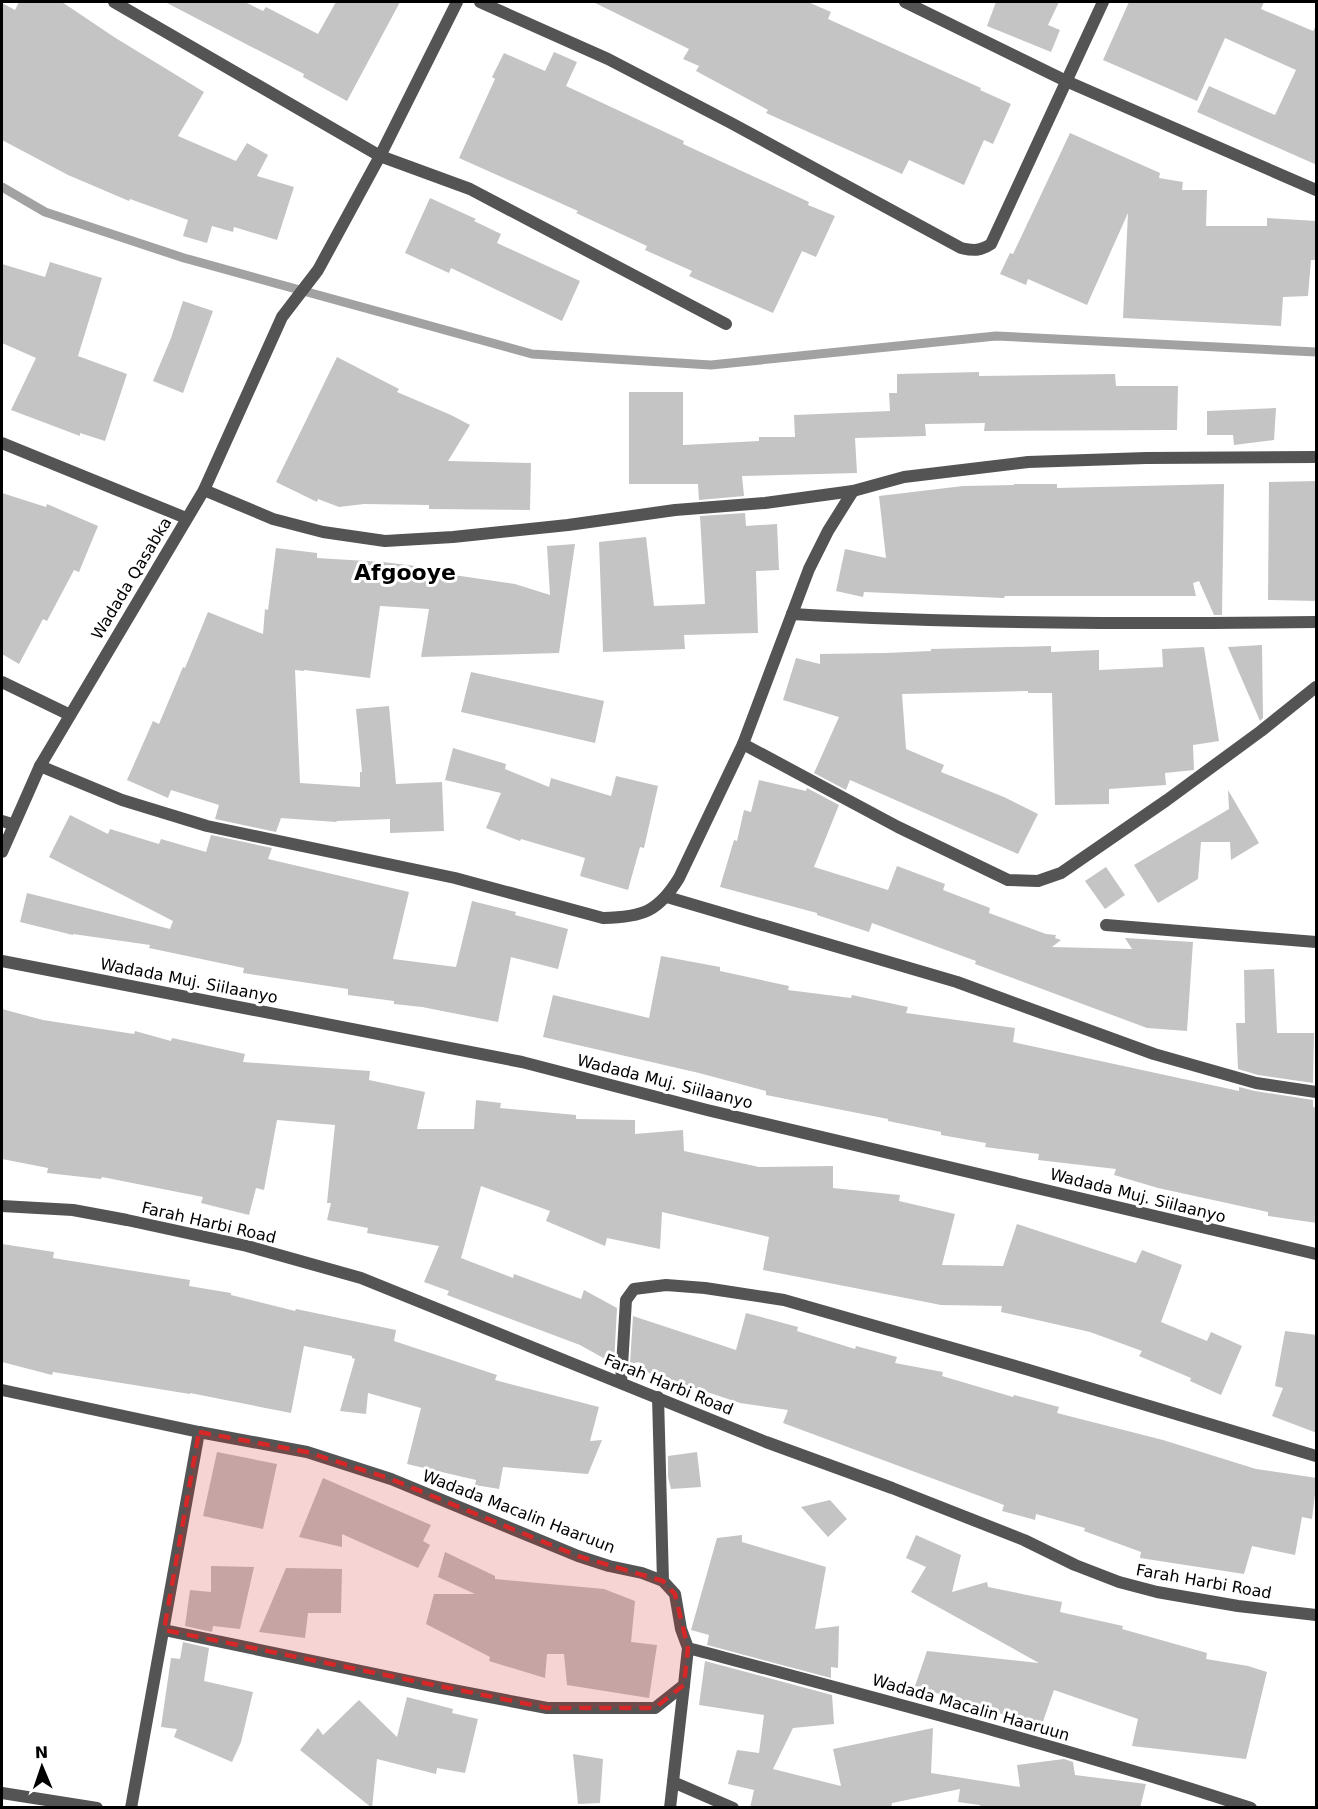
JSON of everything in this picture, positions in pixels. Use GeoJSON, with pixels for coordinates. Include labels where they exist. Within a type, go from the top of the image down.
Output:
{"type":"FeatureCollection","features":[{"type":"Feature","properties":{"kind":"street"},"geometry":{"type":"LineString","coordinates":[[114,2],[380,156],[470,189],[726,324]]}},
{"type":"Feature","properties":{"kind":"street","name":"Wadada Qasabka"},"geometry":{"type":"LineString","coordinates":[[2,852],[7,823],[204,490],[282,316],[318,270],[380,156],[457,2]]}},
{"type":"Feature","properties":{"kind":"street"},"geometry":{"type":"LineString","coordinates":[[480,2],[608,59],[961,248],[974,251],[982,250],[991,244],[1065,81],[1104,2]]}},
{"type":"Feature","properties":{"kind":"street"},"geometry":{"type":"LineString","coordinates":[[904,2],[1065,81],[1317,190]]}},
{"type":"Feature","properties":{"kind":"street"},"geometry":{"type":"LineString","coordinates":[[2,443],[186,518]]}},
{"type":"Feature","properties":{"kind":"street"},"geometry":{"type":"LineString","coordinates":[[204,490],[273,519],[323,532],[385,541],[453,537],[568,525],[675,510],[765,503],[853,491],[904,477],[1028,462],[1146,458],[1317,457]]}},
{"type":"Feature","properties":{"kind":"street"},"geometry":{"type":"LineString","coordinates":[[40,766],[122,800],[207,826],[456,878],[603,918],[622,918],[651,910],[667,897],[679,878],[743,744],[809,569],[828,531],[853,491]]}},
{"type":"Feature","properties":{"kind":"street"},"geometry":{"type":"LineString","coordinates":[[792,614],[893,620],[1100,624],[1317,622]]}},
{"type":"Feature","properties":{"kind":"street"},"geometry":{"type":"LineString","coordinates":[[2,682],[69,715]]}},
{"type":"Feature","properties":{"kind":"street"},"geometry":{"type":"LineString","coordinates":[[743,744],[898,827],[1008,880],[1038,880],[1061,873],[1167,800],[1317,687]]}},
{"type":"Feature","properties":{"kind":"street"},"geometry":{"type":"LineString","coordinates":[[667,897],[957,982],[1154,1054],[1256,1083],[1317,1092]]}},
{"type":"Feature","properties":{"kind":"street"},"geometry":{"type":"LineString","coordinates":[[1106,925],[1317,942]]}},
{"type":"Feature","properties":{"kind":"street","name":"Wadada Muj. Siilaanyo"},"geometry":{"type":"LineString","coordinates":[[2,961],[522,1062],[707,1110],[1317,1254]]}},
{"type":"Feature","properties":{"kind":"street","name":"Farah Harbi Road"},"geometry":{"type":"LineString","coordinates":[[2,1206],[73,1210],[127,1220],[247,1246],[362,1278],[766,1442],[1024,1540],[1075,1565],[1119,1582],[1157,1592],[1238,1606],[1317,1615]]}},
{"type":"Feature","properties":{"kind":"street"},"geometry":{"type":"LineString","coordinates":[[621,1382],[626,1300],[634,1289],[666,1285],[705,1288],[784,1300],[1317,1456]]}},
{"type":"Feature","properties":{"kind":"street","name":"Wadada Macalin Haaruun"},"geometry":{"type":"LineString","coordinates":[[2,1390],[307,1452],[391,1479],[578,1556],[663,1581]]}},
{"type":"Feature","properties":{"kind":"street"},"geometry":{"type":"LineString","coordinates":[[658,1397],[663,1581],[675,1593],[681,1629],[688,1648],[670,1808]]}},
{"type":"Feature","properties":{"kind":"street"},"geometry":{"type":"LineString","coordinates":[[131,1808],[200,1432]]}},
{"type":"Feature","properties":{"kind":"street"},"geometry":{"type":"LineString","coordinates":[[164,1630],[547,1708],[655,1708],[684,1685]]}},
{"type":"Feature","properties":{"kind":"street","name":"Wadada Macalin Haaruun"},"geometry":{"type":"LineString","coordinates":[[688,1648],[933,1713],[1146,1774],[1251,1808]]}},
{"type":"Feature","properties":{"kind":"street"},"geometry":{"type":"LineString","coordinates":[[673,1782],[733,1808]]}},
{"type":"Feature","properties":{"kind":"street"},"geometry":{"type":"LineString","coordinates":[[2,1793],[97,1808]]}},
{"type":"Feature","properties":{"kind":"highlighted area"},"geometry":{"type":"Polygon","coordinates":[[[199,1432],[307,1452],[391,1479],[578,1556],[663,1581],[675,1594],[688,1648],[684,1685],[655,1708],[547,1708],[164,1630],[199,1432]]]}},
{"type":"Feature","properties":{"kind":"building"},"geometry":{"type":"Polygon","coordinates":[[[19,2],[62,2],[204,92],[178,136],[236,161],[247,143],[268,155],[257,176],[294,187],[277,240],[234,227],[233,232],[212,226],[207,243],[183,236],[188,220],[130,199],[129,201],[68,175],[2,140],[2,3],[15,10],[19,2]]]}},
{"type":"Feature","properties":{"kind":"building"},"geometry":{"type":"Polygon","coordinates":[[[165,2],[245,2],[263,11],[266,7],[318,34],[336,2],[400,2],[347,101],[303,77],[304,74],[165,2]]]}},
{"type":"Feature","properties":{"kind":"building"},"geometry":{"type":"Polygon","coordinates":[[[593,2],[808,2],[831,12],[828,19],[981,88],[980,90],[1011,104],[993,144],[984,140],[964,185],[909,160],[902,174],[766,113],[768,110],[696,71],[699,66],[683,59],[689,49],[593,2]]]}},
{"type":"Feature","properties":{"kind":"building"},"geometry":{"type":"Polygon","coordinates":[[[996,2],[1059,2],[1048,25],[1060,30],[1051,52],[987,26],[996,2]]]}},
{"type":"Feature","properties":{"kind":"building"},"geometry":{"type":"Polygon","coordinates":[[[1129,2],[1264,2],[1261,9],[1313,31],[1317,24],[1317,165],[1197,112],[1209,86],[1275,115],[1296,70],[1225,38],[1197,101],[1103,60],[1129,2]]]}},
{"type":"Feature","properties":{"kind":"building"},"geometry":{"type":"Polygon","coordinates":[[[554,52],[577,62],[566,86],[684,141],[683,144],[809,202],[808,205],[835,216],[816,257],[802,251],[773,313],[689,276],[692,271],[645,250],[647,246],[576,213],[578,211],[459,158],[495,79],[492,77],[504,53],[545,71],[554,52]]]}},
{"type":"Feature","properties":{"kind":"building"},"geometry":{"type":"Polygon","coordinates":[[[1070,133],[1160,173],[1159,178],[1183,182],[1182,190],[1207,190],[1206,226],[1267,226],[1267,218],[1317,221],[1317,260],[1311,260],[1308,296],[1283,297],[1281,326],[1123,318],[1128,213],[1087,305],[1028,279],[1026,285],[1000,274],[1010,253],[1013,254],[1070,133]]]}},
{"type":"Feature","properties":{"kind":"building"},"geometry":{"type":"Polygon","coordinates":[[[430,198],[476,219],[474,221],[501,234],[497,243],[580,281],[562,321],[451,268],[449,273],[405,253],[430,198]]]}},
{"type":"Feature","properties":{"kind":"building"},"geometry":{"type":"Polygon","coordinates":[[[50,262],[102,278],[78,356],[127,374],[105,441],[80,433],[80,436],[11,410],[36,358],[2,343],[2,264],[45,277],[50,262]]]}},
{"type":"Feature","properties":{"kind":"building"},"geometry":{"type":"Polygon","coordinates":[[[183,301],[213,311],[183,393],[153,381],[183,301]]]}},
{"type":"Feature","properties":{"kind":"building"},"geometry":{"type":"Polygon","coordinates":[[[337,357],[399,389],[397,392],[470,425],[448,461],[531,463],[530,510],[429,509],[429,505],[364,504],[339,507],[318,499],[317,502],[276,482],[337,357]]]}},
{"type":"Feature","properties":{"kind":"building"},"geometry":{"type":"Polygon","coordinates":[[[979,372],[979,376],[1115,374],[1116,386],[1178,386],[1177,430],[984,431],[985,423],[925,424],[926,436],[855,438],[857,473],[742,476],[744,496],[699,500],[698,484],[629,484],[629,392],[683,392],[683,445],[759,441],[759,437],[795,437],[794,415],[890,411],[889,393],[897,393],[897,374],[979,372]]]}},
{"type":"Feature","properties":{"kind":"building"},"geometry":{"type":"Polygon","coordinates":[[[1276,408],[1274,440],[1234,445],[1233,435],[1207,435],[1207,411],[1276,408]]]}},
{"type":"Feature","properties":{"kind":"building"},"geometry":{"type":"Polygon","coordinates":[[[1317,481],[1317,601],[1268,600],[1269,482],[1317,481]]]}},
{"type":"Feature","properties":{"kind":"building"},"geometry":{"type":"Polygon","coordinates":[[[1057,484],[1057,488],[1224,484],[1222,615],[1214,615],[1199,581],[1193,583],[1196,596],[1005,596],[1004,598],[864,592],[863,597],[836,591],[845,549],[886,558],[879,496],[963,486],[1057,484]]]}},
{"type":"Feature","properties":{"kind":"building"},"geometry":{"type":"Polygon","coordinates":[[[2,493],[46,507],[47,504],[98,526],[79,572],[74,570],[47,621],[43,619],[19,664],[2,654],[2,493]]]}},
{"type":"Feature","properties":{"kind":"building"},"geometry":{"type":"Polygon","coordinates":[[[745,513],[746,526],[777,524],[779,570],[756,571],[758,633],[684,635],[685,649],[603,652],[599,542],[646,537],[654,606],[705,604],[700,516],[745,513]]]}},
{"type":"Feature","properties":{"kind":"building"},"geometry":{"type":"Polygon","coordinates":[[[575,544],[559,653],[421,657],[429,609],[380,606],[370,678],[295,670],[300,783],[360,787],[360,772],[362,772],[356,709],[389,706],[396,784],[442,782],[444,831],[390,833],[390,819],[336,822],[281,818],[276,832],[215,819],[219,805],[171,790],[168,798],[127,780],[153,721],[159,724],[208,612],[263,634],[276,548],[317,553],[317,558],[383,562],[440,569],[440,573],[515,584],[550,595],[547,546],[575,544]]]}},
{"type":"Feature","properties":{"kind":"building"},"geometry":{"type":"Polygon","coordinates":[[[1262,645],[1263,718],[1260,721],[1228,647],[1262,645]]]}},
{"type":"Feature","properties":{"kind":"building"},"geometry":{"type":"Polygon","coordinates":[[[1051,646],[1051,652],[1099,650],[1099,670],[1163,667],[1162,649],[1204,647],[1219,741],[1193,745],[1194,770],[1165,773],[1166,785],[1109,789],[1109,804],[1055,805],[1052,693],[1028,693],[1028,691],[902,694],[906,749],[944,765],[941,772],[1004,797],[1038,814],[1018,854],[850,780],[846,790],[814,773],[839,717],[783,700],[796,658],[820,664],[820,654],[1051,646]]]}},
{"type":"Feature","properties":{"kind":"building"},"geometry":{"type":"Polygon","coordinates":[[[471,672],[604,701],[595,743],[461,712],[471,672]]]}},
{"type":"Feature","properties":{"kind":"building"},"geometry":{"type":"Polygon","coordinates":[[[453,748],[506,764],[505,769],[549,787],[551,778],[611,796],[616,776],[658,786],[644,848],[640,847],[628,890],[580,876],[585,858],[521,839],[520,841],[486,828],[501,793],[445,780],[453,748]]]}},
{"type":"Feature","properties":{"kind":"building"},"geometry":{"type":"Polygon","coordinates":[[[759,780],[806,791],[807,788],[839,805],[814,867],[888,890],[897,866],[945,884],[943,890],[990,908],[989,913],[1046,934],[1056,935],[1055,938],[1061,940],[1052,947],[1132,949],[1125,938],[1193,942],[1187,1031],[1147,1028],[872,923],[869,932],[817,915],[817,913],[720,887],[734,840],[737,841],[744,810],[751,812],[759,780]]]}},
{"type":"Feature","properties":{"kind":"building"},"geometry":{"type":"Polygon","coordinates":[[[1228,790],[1259,843],[1231,860],[1230,842],[1201,842],[1198,879],[1158,903],[1134,865],[1229,809],[1228,790]]]}},
{"type":"Feature","properties":{"kind":"building"},"geometry":{"type":"Polygon","coordinates":[[[70,815],[108,834],[110,829],[159,844],[161,839],[206,852],[211,835],[272,848],[268,859],[409,892],[393,959],[456,967],[472,901],[516,912],[515,915],[568,929],[558,969],[511,957],[498,1022],[422,1007],[394,1004],[394,1001],[348,995],[348,989],[243,973],[244,968],[149,948],[150,945],[73,935],[20,922],[27,893],[170,929],[173,921],[49,857],[70,815]]]}},
{"type":"Feature","properties":{"kind":"building"},"geometry":{"type":"Polygon","coordinates":[[[1106,867],[1125,895],[1105,909],[1085,881],[1106,867]]]}},
{"type":"Feature","properties":{"kind":"building"},"geometry":{"type":"Polygon","coordinates":[[[661,956],[720,967],[720,971],[789,986],[788,990],[851,998],[852,995],[908,1007],[906,1013],[1015,1028],[1013,1042],[1239,1091],[1239,1087],[1313,1100],[1313,1107],[1317,1108],[1317,1223],[1268,1216],[1268,1212],[1158,1188],[1114,1175],[1116,1169],[1038,1160],[1039,1154],[985,1147],[986,1143],[941,1135],[941,1132],[888,1121],[888,1119],[766,1095],[766,1091],[699,1073],[543,1037],[553,995],[649,1018],[661,956]]]}},
{"type":"Feature","properties":{"kind":"building"},"geometry":{"type":"Polygon","coordinates":[[[1274,969],[1277,1033],[1314,1033],[1313,1083],[1258,1075],[1238,1069],[1236,1023],[1245,1023],[1244,970],[1274,969]]]}},
{"type":"Feature","properties":{"kind":"building"},"geometry":{"type":"Polygon","coordinates":[[[2,1009],[43,1020],[134,1034],[135,1031],[171,1041],[172,1038],[245,1054],[243,1062],[370,1071],[369,1080],[425,1092],[417,1129],[474,1129],[476,1100],[501,1103],[500,1108],[576,1115],[576,1119],[635,1120],[635,1134],[683,1130],[684,1151],[759,1167],[833,1166],[833,1188],[900,1195],[899,1201],[955,1214],[942,1265],[1003,1266],[1017,1224],[1136,1263],[1142,1250],[1182,1265],[1161,1322],[1207,1341],[1211,1332],[1242,1346],[1221,1395],[1190,1381],[1191,1378],[1139,1356],[1142,1351],[1090,1332],[1001,1312],[1002,1306],[941,1305],[763,1270],[769,1237],[662,1212],[660,1249],[607,1238],[605,1246],[546,1221],[550,1211],[481,1186],[461,1258],[513,1278],[514,1274],[581,1299],[584,1290],[617,1308],[614,1364],[580,1345],[447,1295],[449,1291],[424,1282],[439,1246],[367,1233],[368,1228],[327,1220],[331,1203],[327,1203],[335,1125],[277,1120],[264,1190],[256,1188],[249,1215],[201,1203],[203,1197],[102,1177],[101,1179],[47,1173],[48,1168],[2,1159],[2,1009]]]}},
{"type":"Feature","properties":{"kind":"building"},"geometry":{"type":"Polygon","coordinates":[[[2,1244],[54,1252],[53,1258],[190,1280],[189,1286],[231,1293],[231,1295],[295,1311],[296,1309],[396,1330],[394,1341],[497,1375],[495,1380],[599,1407],[590,1441],[602,1440],[588,1474],[503,1467],[499,1489],[475,1485],[476,1480],[407,1464],[421,1408],[368,1393],[366,1414],[340,1411],[355,1359],[352,1356],[304,1346],[291,1413],[190,1393],[53,1372],[52,1375],[2,1362],[2,1244]]]}},
{"type":"Feature","properties":{"kind":"building"},"geometry":{"type":"Polygon","coordinates":[[[746,1313],[798,1327],[797,1331],[855,1349],[856,1346],[897,1357],[895,1363],[943,1372],[942,1376],[1013,1397],[1014,1395],[1059,1407],[1057,1413],[1163,1440],[1256,1469],[1317,1478],[1312,1519],[1302,1517],[1295,1555],[1252,1546],[1244,1574],[1140,1558],[1141,1552],[1084,1531],[1085,1528],[1036,1514],[1035,1520],[1002,1511],[1004,1505],[783,1423],[788,1410],[740,1403],[641,1370],[639,1362],[630,1364],[633,1316],[736,1350],[746,1313]]]}},
{"type":"Feature","properties":{"kind":"building"},"geometry":{"type":"Polygon","coordinates":[[[1285,1331],[1317,1335],[1317,1433],[1272,1416],[1283,1388],[1275,1386],[1285,1331]]]}},
{"type":"Feature","properties":{"kind":"building"},"geometry":{"type":"Polygon","coordinates":[[[217,1452],[277,1464],[263,1529],[203,1516],[217,1452]]]}},
{"type":"Feature","properties":{"kind":"building"},"geometry":{"type":"Polygon","coordinates":[[[697,1452],[701,1487],[671,1489],[668,1477],[668,1456],[697,1452]]]}},
{"type":"Feature","properties":{"kind":"building"},"geometry":{"type":"Polygon","coordinates":[[[323,1478],[431,1525],[423,1541],[430,1545],[418,1568],[342,1534],[342,1547],[299,1537],[323,1478]]]}},
{"type":"Feature","properties":{"kind":"building"},"geometry":{"type":"Polygon","coordinates":[[[830,1500],[847,1519],[828,1537],[801,1507],[830,1500]]]}},
{"type":"Feature","properties":{"kind":"building"},"geometry":{"type":"Polygon","coordinates":[[[742,1535],[742,1542],[826,1567],[815,1629],[839,1626],[838,1668],[831,1667],[831,1678],[707,1645],[709,1635],[691,1630],[717,1538],[742,1535]]]}},
{"type":"Feature","properties":{"kind":"building"},"geometry":{"type":"Polygon","coordinates":[[[916,1535],[961,1555],[952,1592],[987,1582],[988,1587],[1062,1602],[1060,1612],[1123,1626],[1122,1629],[1207,1653],[1206,1659],[1248,1666],[1267,1672],[1246,1759],[1132,1746],[1138,1719],[1054,1690],[1041,1727],[915,1686],[927,1651],[1039,1663],[911,1592],[926,1567],[906,1558],[916,1535]]]}},
{"type":"Feature","properties":{"kind":"building"},"geometry":{"type":"Polygon","coordinates":[[[445,1552],[495,1576],[495,1579],[604,1589],[635,1601],[631,1642],[657,1645],[649,1698],[567,1685],[564,1654],[547,1654],[545,1678],[489,1661],[490,1657],[426,1624],[434,1594],[475,1594],[438,1577],[445,1552]]]}},
{"type":"Feature","properties":{"kind":"building"},"geometry":{"type":"Polygon","coordinates":[[[211,1566],[254,1567],[240,1629],[213,1626],[212,1632],[185,1626],[190,1590],[211,1592],[211,1566]]]}},
{"type":"Feature","properties":{"kind":"building"},"geometry":{"type":"Polygon","coordinates":[[[286,1568],[342,1569],[341,1613],[308,1613],[305,1638],[259,1632],[286,1568]]]}},
{"type":"Feature","properties":{"kind":"building"},"geometry":{"type":"Polygon","coordinates":[[[183,1642],[209,1648],[204,1681],[253,1692],[241,1742],[232,1762],[174,1737],[177,1729],[161,1727],[171,1658],[180,1659],[183,1642]]]}},
{"type":"Feature","properties":{"kind":"building"},"geometry":{"type":"Polygon","coordinates":[[[705,1661],[832,1695],[834,1724],[793,1728],[773,1769],[841,1786],[833,1749],[933,1728],[931,1773],[1020,1787],[1017,1765],[1064,1759],[1073,1762],[1075,1775],[1146,1784],[1140,1808],[980,1808],[980,1805],[958,1802],[960,1789],[892,1803],[891,1808],[750,1808],[754,1790],[728,1784],[737,1750],[759,1753],[764,1715],[699,1705],[705,1661]]]}},
{"type":"Feature","properties":{"kind":"building"},"geometry":{"type":"Polygon","coordinates":[[[407,1697],[453,1709],[452,1713],[478,1719],[465,1773],[437,1768],[436,1774],[377,1759],[372,1808],[300,1750],[318,1728],[323,1735],[359,1700],[397,1737],[407,1697]]]}},
{"type":"Feature","properties":{"kind":"building"},"geometry":{"type":"Polygon","coordinates":[[[573,1754],[603,1759],[600,1803],[578,1804],[573,1754]]]}},
{"type":"Feature","properties":{"kind":"waterway"},"geometry":{"type":"LineString","coordinates":[[2,187],[45,212],[184,258],[532,354],[711,365],[996,336],[1316,352]]}},
{"type":"Feature","properties":{"kind":"district","name":"Afgooye"},"geometry":{"type":"Point","coordinates":[405,572]}}]}
